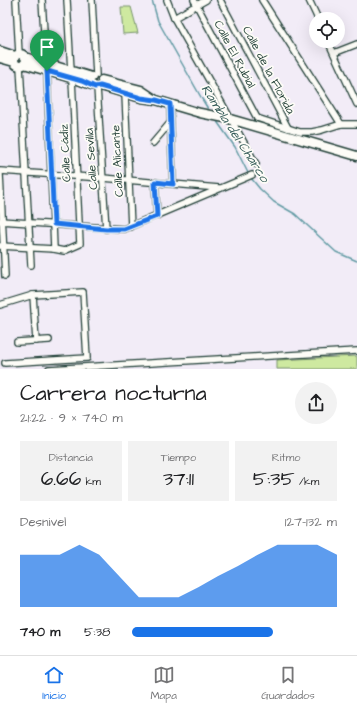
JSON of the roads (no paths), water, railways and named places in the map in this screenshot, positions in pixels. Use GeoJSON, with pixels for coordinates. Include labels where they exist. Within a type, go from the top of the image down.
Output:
{"type":"FeatureCollection","features":[{"type":"Feature","properties":{"kind":"main road"},"geometry":{"type":"LineString","coordinates":[[0,51],[20,60],[97,82],[141,90],[156,100]]}},
{"type":"Feature","properties":{"kind":"main road"},"geometry":{"type":"LineString","coordinates":[[0,58],[20,60]]}},
{"type":"Feature","properties":{"kind":"main road"},"geometry":{"type":"LineString","coordinates":[[97,82],[125,94],[156,100],[200,113],[228,119],[357,156]]}},
{"type":"Feature","properties":{"kind":"street"},"geometry":{"type":"LineString","coordinates":[[16,0],[31,265]]}},
{"type":"Feature","properties":{"kind":"street"},"geometry":{"type":"LineString","coordinates":[[2,246],[54,249],[54,224],[42,0]]}},
{"type":"Feature","properties":{"kind":"street","name":"Calle Cádiz"},"geometry":{"type":"LineString","coordinates":[[54,249],[64,251],[80,244],[67,0]]}},
{"type":"Feature","properties":{"kind":"street","name":"Calle Sevilla"},"geometry":{"type":"LineString","coordinates":[[92,0],[106,229]]}},
{"type":"Feature","properties":{"kind":"street"},"geometry":{"type":"LineString","coordinates":[[167,0],[174,18],[228,119],[256,164]]}},
{"type":"Feature","properties":{"kind":"street"},"geometry":{"type":"LineString","coordinates":[[174,18],[195,3],[206,0]]}},
{"type":"Feature","properties":{"kind":"street","name":"Calle de la Florida"},"geometry":{"type":"LineString","coordinates":[[220,0],[288,128]]}},
{"type":"Feature","properties":{"kind":"street"},"geometry":{"type":"LineString","coordinates":[[262,0],[341,124]]}},
{"type":"Feature","properties":{"kind":"street"},"geometry":{"type":"LineString","coordinates":[[309,0],[315,12]]}},
{"type":"Feature","properties":{"kind":"street","name":"Calle El Rubial"},"geometry":{"type":"LineString","coordinates":[[195,3],[257,118]]}},
{"type":"Feature","properties":{"kind":"street"},"geometry":{"type":"LineString","coordinates":[[334,53],[357,44]]}},
{"type":"Feature","properties":{"kind":"street"},"geometry":{"type":"LineString","coordinates":[[332,48],[357,104]]}},
{"type":"Feature","properties":{"kind":"street","name":"Calle Alicante"},"geometry":{"type":"LineString","coordinates":[[125,94],[131,227]]}},
{"type":"Feature","properties":{"kind":"street"},"geometry":{"type":"LineString","coordinates":[[170,104],[173,184]]}},
{"type":"Feature","properties":{"kind":"street"},"geometry":{"type":"LineString","coordinates":[[250,126],[257,118],[300,132],[312,132],[341,124],[357,124]]}},
{"type":"Feature","properties":{"kind":"street"},"geometry":{"type":"LineString","coordinates":[[153,143],[170,123]]}},
{"type":"Feature","properties":{"kind":"street"},"geometry":{"type":"LineString","coordinates":[[0,171],[220,188]]}},
{"type":"Feature","properties":{"kind":"street"},"geometry":{"type":"LineString","coordinates":[[0,174],[2,246],[5,276]]}},
{"type":"Feature","properties":{"kind":"street"},"geometry":{"type":"LineString","coordinates":[[1,221],[124,229],[252,175]]}},
{"type":"Feature","properties":{"kind":"street"},"geometry":{"type":"LineString","coordinates":[[155,182],[157,216]]}},
{"type":"Feature","properties":{"kind":"street"},"geometry":{"type":"LineString","coordinates":[[0,305],[33,295],[83,292],[87,358],[5,363]]}},
{"type":"Feature","properties":{"kind":"street"},"geometry":{"type":"LineString","coordinates":[[33,295],[36,341]]}},
{"type":"Feature","properties":{"kind":"street"},"geometry":{"type":"LineString","coordinates":[[17,342],[49,340]]}},
{"type":"Feature","properties":{"kind":"street"},"geometry":{"type":"LineString","coordinates":[[49,369],[146,366],[357,352]]}},
{"type":"Feature","properties":{"kind":"waterway","name":"Rambla del Charco"},"geometry":{"type":"LineString","coordinates":[[152,0],[158,21],[210,112]]}},
{"type":"Feature","properties":{"kind":"waterway","name":"Rambla del Charco"},"geometry":{"type":"LineString","coordinates":[[216,120],[235,147],[249,175]]}},
{"type":"Feature","properties":{"kind":"waterway","name":"Rambla del Charco"},"geometry":{"type":"LineString","coordinates":[[251,178],[274,202],[295,214],[336,252],[357,261]]}}]}
